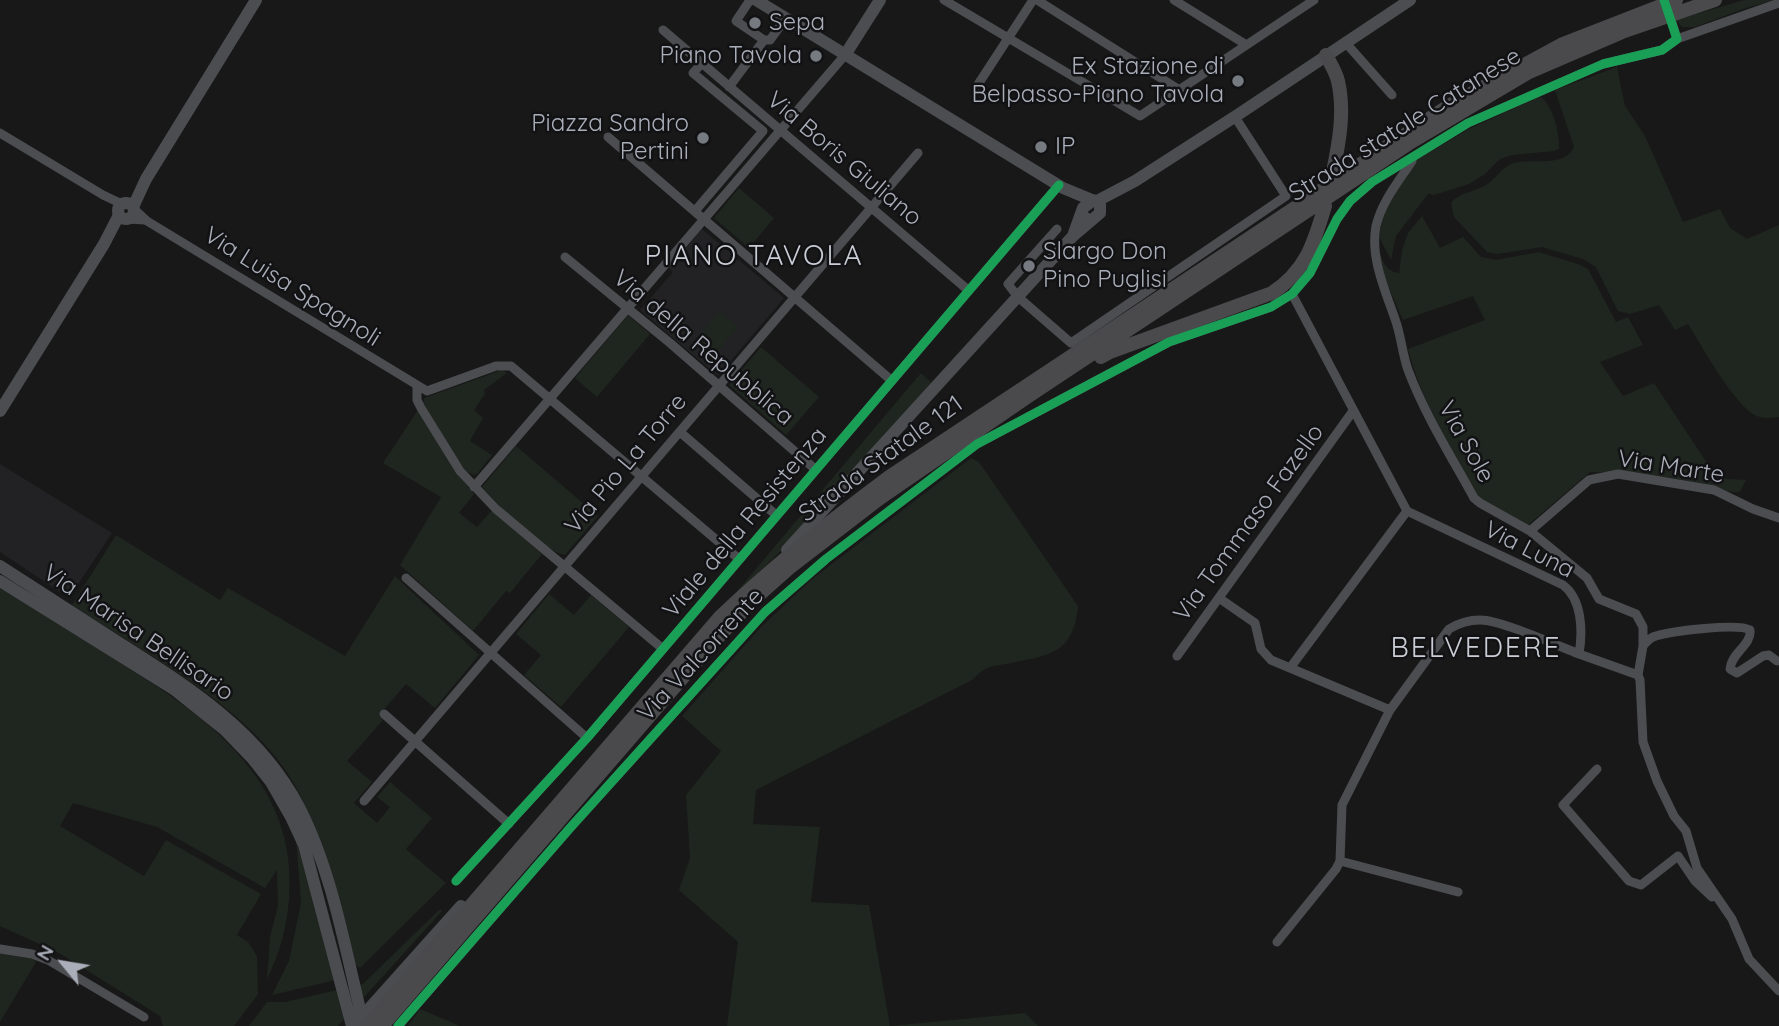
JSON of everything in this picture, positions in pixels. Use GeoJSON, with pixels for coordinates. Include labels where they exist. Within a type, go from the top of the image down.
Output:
{"type":"FeatureCollection","features":[{"type":"Feature","properties":{"kind":"main road","name":"Strada statale Catanese"},"geometry":{"type":"LineString","coordinates":[[1283,214],[1404,133],[1484,85],[1563,44],[1676,0]]}},
{"type":"Feature","properties":{"kind":"main road","name":"Strada statale Catanese"},"geometry":{"type":"LineString","coordinates":[[1277,231],[1411,142],[1529,72],[1622,32],[1715,0]]}},
{"type":"Feature","properties":{"kind":"main road"},"geometry":{"type":"LineString","coordinates":[[1326,55],[1338,79],[1340,99],[1340,135],[1333,172]]}},
{"type":"Feature","properties":{"kind":"main road"},"geometry":{"type":"LineString","coordinates":[[1027,397],[1050,391],[1110,352],[1272,293],[1289,282],[1302,267],[1325,206]]}},
{"type":"Feature","properties":{"kind":"main road","name":"Strada Statale 121"},"geometry":{"type":"LineString","coordinates":[[365,1026],[720,617],[767,572],[889,477],[1283,214]]}},
{"type":"Feature","properties":{"kind":"main road","name":"Strada Statale 121"},"geometry":{"type":"LineString","coordinates":[[382,1026],[709,647],[753,600],[844,524],[1027,397],[1277,231]]}},
{"type":"Feature","properties":{"kind":"main road","name":"Via Marisa Bellisario"},"geometry":{"type":"LineString","coordinates":[[0,566],[181,682],[225,716],[261,750],[299,807],[313,839],[325,872],[343,967]]}},
{"type":"Feature","properties":{"kind":"main road","name":"Via Marisa Bellisario"},"geometry":{"type":"LineString","coordinates":[[0,581],[175,690],[225,730],[253,758],[278,794],[304,845],[343,967]]}},
{"type":"Feature","properties":{"kind":"main road"},"geometry":{"type":"LineString","coordinates":[[353,1026],[483,881],[530,836]]}},
{"type":"Feature","properties":{"kind":"main road"},"geometry":{"type":"LineString","coordinates":[[343,967],[353,1026]]}},
{"type":"Feature","properties":{"kind":"main road"},"geometry":{"type":"LineString","coordinates":[[343,967],[365,1026]]}},
{"type":"Feature","properties":{"kind":"street"},"geometry":{"type":"LineString","coordinates":[[0,411],[256,0]]}},
{"type":"Feature","properties":{"kind":"street"},"geometry":{"type":"LineString","coordinates":[[750,0],[736,21],[764,40],[770,40],[786,18]]}},
{"type":"Feature","properties":{"kind":"street"},"geometry":{"type":"LineString","coordinates":[[756,0],[1061,187],[1091,210]]}},
{"type":"Feature","properties":{"kind":"street"},"geometry":{"type":"LineString","coordinates":[[474,487],[845,55],[880,0]]}},
{"type":"Feature","properties":{"kind":"street"},"geometry":{"type":"LineString","coordinates":[[944,0],[1140,116],[1314,0]]}},
{"type":"Feature","properties":{"kind":"street"},"geometry":{"type":"LineString","coordinates":[[977,86],[1035,0],[1178,89]]}},
{"type":"Feature","properties":{"kind":"street"},"geometry":{"type":"LineString","coordinates":[[1174,0],[1245,44]]}},
{"type":"Feature","properties":{"kind":"street"},"geometry":{"type":"LineString","coordinates":[[767,572],[1073,236],[1091,210],[1410,0]]}},
{"type":"Feature","properties":{"kind":"street"},"geometry":{"type":"LineString","coordinates":[[1290,668],[1407,511],[1292,294],[1310,273],[1337,219],[1350,201],[1372,182],[1487,114],[1603,64],[1662,50],[1677,38],[1779,3]]}},
{"type":"Feature","properties":{"kind":"street"},"geometry":{"type":"LineString","coordinates":[[1671,19],[1677,38]]}},
{"type":"Feature","properties":{"kind":"street","name":"Via Boris Giuliano"},"geometry":{"type":"LineString","coordinates":[[663,30],[968,290]]}},
{"type":"Feature","properties":{"kind":"street"},"geometry":{"type":"LineString","coordinates":[[729,87],[764,40]]}},
{"type":"Feature","properties":{"kind":"street"},"geometry":{"type":"LineString","coordinates":[[1345,42],[1392,95]]}},
{"type":"Feature","properties":{"kind":"street"},"geometry":{"type":"LineString","coordinates":[[695,211],[763,131],[693,73],[702,63]]}},
{"type":"Feature","properties":{"kind":"street"},"geometry":{"type":"LineString","coordinates":[[1057,229],[1010,281],[1009,288],[1071,343],[1286,196],[1236,117]]}},
{"type":"Feature","properties":{"kind":"street"},"geometry":{"type":"LineString","coordinates":[[0,132],[126,211]]}},
{"type":"Feature","properties":{"kind":"street"},"geometry":{"type":"LineString","coordinates":[[608,136],[891,380]]}},
{"type":"Feature","properties":{"kind":"street","name":"Via Pio La Torre"},"geometry":{"type":"LineString","coordinates":[[364,801],[918,153]]}},
{"type":"Feature","properties":{"kind":"street","name":"Via Sole"},"geometry":{"type":"LineString","coordinates":[[1415,157],[1390,194],[1376,226],[1379,275],[1421,401],[1474,498],[1530,531],[1587,578],[1598,599],[1636,614],[1643,627],[1638,675]]}},
{"type":"Feature","properties":{"kind":"street","name":"Viale della Resistenza"},"geometry":{"type":"LineString","coordinates":[[456,881],[587,738],[968,290],[1061,187]]}},
{"type":"Feature","properties":{"kind":"street","name":"Via Luisa Spagnoli"},"geometry":{"type":"LineString","coordinates":[[126,211],[147,221],[417,387]]}},
{"type":"Feature","properties":{"kind":"street","name":"Via della Repubblica"},"geometry":{"type":"LineString","coordinates":[[565,257],[815,469]]}},
{"type":"Feature","properties":{"kind":"street","name":"Via Valcorrente"},"geometry":{"type":"LineString","coordinates":[[398,1026],[570,828],[765,612],[790,588],[977,444],[1168,342],[1271,307],[1292,294]]}},
{"type":"Feature","properties":{"kind":"street"},"geometry":{"type":"LineString","coordinates":[[663,649],[496,509],[474,487],[460,471],[421,408],[417,400],[417,387],[427,391],[503,365],[511,366],[739,559]]}},
{"type":"Feature","properties":{"kind":"street","name":"Via Tommaso Fazello"},"geometry":{"type":"LineString","coordinates":[[1177,656],[1353,411]]}},
{"type":"Feature","properties":{"kind":"street"},"geometry":{"type":"LineString","coordinates":[[680,432],[776,515]]}},
{"type":"Feature","properties":{"kind":"street","name":"Via Marte"},"geometry":{"type":"LineString","coordinates":[[1530,531],[1590,480],[1618,474],[1705,487],[1779,518]]}},
{"type":"Feature","properties":{"kind":"street","name":"Via Luna"},"geometry":{"type":"LineString","coordinates":[[1407,511],[1571,591],[1578,610],[1579,654]]}},
{"type":"Feature","properties":{"kind":"street"},"geometry":{"type":"LineString","coordinates":[[406,578],[587,738]]}},
{"type":"Feature","properties":{"kind":"street"},"geometry":{"type":"LineString","coordinates":[[1219,598],[1255,623],[1259,644],[1264,655],[1271,660],[1390,710]]}},
{"type":"Feature","properties":{"kind":"street"},"geometry":{"type":"LineString","coordinates":[[1278,942],[1340,861],[1342,805],[1390,710],[1441,638],[1459,623],[1482,620],[1638,675],[1643,742],[1657,781],[1674,816],[1686,831],[1696,868],[1732,919],[1749,959],[1779,991]]}},
{"type":"Feature","properties":{"kind":"street"},"geometry":{"type":"LineString","coordinates":[[1643,646],[1657,635],[1743,626],[1752,632],[1751,638],[1731,662],[1730,669],[1737,673],[1763,656],[1777,661]]}},
{"type":"Feature","properties":{"kind":"street"},"geometry":{"type":"LineString","coordinates":[[384,714],[509,824]]}},
{"type":"Feature","properties":{"kind":"street"},"geometry":{"type":"LineString","coordinates":[[1597,769],[1563,805],[1629,881],[1641,885],[1678,856],[1695,881],[1718,902]]}},
{"type":"Feature","properties":{"kind":"street"},"geometry":{"type":"LineString","coordinates":[[1340,861],[1458,892]]}},
{"type":"Feature","properties":{"kind":"street"},"geometry":{"type":"LineString","coordinates":[[0,949],[32,954],[48,960],[144,1017]]}},
{"type":"Feature","properties":{"kind":"shaded area"},"geometry":{"type":"Polygon","coordinates":[[[1744,0],[1775,0],[1695,27],[1682,27],[1676,20],[1744,0]]]}},
{"type":"Feature","properties":{"kind":"shaded area"},"geometry":{"type":"Polygon","coordinates":[[[1617,67],[1625,106],[1645,136],[1683,222],[1720,209],[1730,228],[1747,239],[1779,225],[1779,417],[1762,418],[1749,411],[1720,375],[1688,324],[1675,330],[1659,305],[1630,314],[1618,311],[1596,267],[1583,259],[1542,247],[1498,254],[1487,252],[1454,217],[1451,203],[1455,199],[1484,186],[1510,164],[1556,160],[1570,154],[1574,147],[1555,90],[1617,67]]]}},
{"type":"Feature","properties":{"kind":"shaded area"},"geometry":{"type":"Polygon","coordinates":[[[1540,96],[1549,106],[1555,120],[1559,149],[1500,159],[1485,174],[1469,184],[1434,195],[1428,194],[1396,236],[1391,260],[1379,237],[1382,219],[1387,206],[1416,160],[1469,129],[1540,96]]]}},
{"type":"Feature","properties":{"kind":"shaded area"},"geometry":{"type":"Polygon","coordinates":[[[739,188],[774,218],[749,248],[714,218],[739,188]]]}},
{"type":"Feature","properties":{"kind":"shaded area"},"geometry":{"type":"Polygon","coordinates":[[[1422,216],[1440,248],[1463,237],[1481,257],[1496,260],[1539,252],[1588,269],[1616,322],[1628,317],[1643,345],[1600,362],[1623,396],[1654,383],[1709,466],[1726,479],[1746,480],[1740,492],[1665,477],[1590,472],[1528,525],[1482,500],[1437,422],[1420,386],[1408,349],[1485,320],[1473,296],[1403,320],[1381,270],[1378,249],[1388,268],[1399,273],[1402,250],[1408,233],[1422,216]]]}},
{"type":"Feature","properties":{"kind":"shaded area"},"geometry":{"type":"Polygon","coordinates":[[[702,229],[784,298],[718,376],[640,310],[673,272],[669,268],[702,229]]]}},
{"type":"Feature","properties":{"kind":"shaded area"},"geometry":{"type":"Polygon","coordinates":[[[720,311],[738,327],[715,355],[696,339],[720,311]]]}},
{"type":"Feature","properties":{"kind":"shaded area"},"geometry":{"type":"Polygon","coordinates":[[[628,315],[650,334],[597,397],[575,378],[628,315]]]}},
{"type":"Feature","properties":{"kind":"shaded area"},"geometry":{"type":"Polygon","coordinates":[[[761,347],[819,397],[786,435],[729,385],[761,347]]]}},
{"type":"Feature","properties":{"kind":"shaded area"},"geometry":{"type":"Polygon","coordinates":[[[502,370],[507,373],[484,390],[485,394],[474,410],[483,418],[470,441],[492,455],[474,475],[466,471],[440,435],[428,414],[424,398],[502,370]]]}},
{"type":"Feature","properties":{"kind":"shaded area"},"geometry":{"type":"Polygon","coordinates":[[[921,373],[932,383],[786,546],[728,602],[921,373]]]}},
{"type":"Feature","properties":{"kind":"shaded area"},"geometry":{"type":"Polygon","coordinates":[[[418,410],[474,494],[459,513],[477,527],[492,510],[542,554],[510,593],[506,591],[473,631],[400,565],[441,497],[383,463],[418,410]]]}},
{"type":"Feature","properties":{"kind":"shaded area"},"geometry":{"type":"Polygon","coordinates":[[[516,446],[598,516],[565,555],[555,552],[533,536],[482,487],[516,446]]]}},
{"type":"Feature","properties":{"kind":"shaded area"},"geometry":{"type":"Polygon","coordinates":[[[971,458],[979,462],[1078,606],[1071,635],[1064,644],[1046,655],[985,669],[972,680],[756,790],[753,824],[820,827],[811,902],[869,905],[890,1026],[727,1026],[738,942],[679,890],[690,858],[686,795],[721,751],[682,716],[761,627],[812,579],[971,458]]]}},
{"type":"Feature","properties":{"kind":"shaded area"},"geometry":{"type":"Polygon","coordinates":[[[0,464],[112,533],[69,598],[0,552],[0,464]]]}},
{"type":"Feature","properties":{"kind":"shaded area"},"geometry":{"type":"Polygon","coordinates":[[[116,535],[220,600],[228,588],[345,656],[395,576],[479,655],[435,708],[406,684],[379,715],[383,720],[347,761],[372,782],[354,803],[377,823],[390,807],[377,797],[390,782],[432,818],[406,849],[446,883],[360,968],[355,964],[305,806],[288,774],[269,749],[245,725],[189,680],[72,605],[116,535]]]}},
{"type":"Feature","properties":{"kind":"shaded area"},"geometry":{"type":"Polygon","coordinates":[[[0,588],[177,700],[209,725],[237,753],[260,783],[278,817],[288,855],[287,919],[279,950],[267,979],[270,937],[278,906],[277,870],[265,888],[157,827],[73,803],[60,826],[144,876],[166,840],[261,894],[237,935],[248,942],[257,956],[258,994],[234,1026],[163,1026],[160,1016],[59,953],[0,926],[0,588]]]}},
{"type":"Feature","properties":{"kind":"shaded area"},"geometry":{"type":"Polygon","coordinates":[[[549,594],[574,615],[591,595],[629,627],[561,707],[524,675],[541,655],[516,634],[549,594]]]}},
{"type":"Feature","properties":{"kind":"shaded area"},"geometry":{"type":"Polygon","coordinates":[[[296,839],[336,980],[272,995],[289,961],[301,903],[296,839]]]}},
{"type":"Feature","properties":{"kind":"shaded area"},"geometry":{"type":"Polygon","coordinates":[[[440,909],[442,911],[338,1026],[249,1026],[267,1002],[285,1002],[363,984],[440,909]]]}},
{"type":"Feature","properties":{"kind":"shaded area"},"geometry":{"type":"Polygon","coordinates":[[[0,953],[33,959],[36,962],[0,1022],[0,953]]]}},
{"type":"Feature","properties":{"kind":"shaded area"},"geometry":{"type":"Polygon","coordinates":[[[420,1009],[460,1026],[408,1026],[420,1009]]]}},
{"type":"Feature","properties":{"kind":"shaded area"},"geometry":{"type":"Polygon","coordinates":[[[1025,1013],[1038,1026],[890,1026],[1025,1013]]]}},
{"type":"Feature","properties":{"kind":"cycle path"},"geometry":{"type":"LineString","coordinates":[[398,1026],[570,828],[765,612],[826,559],[977,444],[1169,342],[1271,307],[1292,294],[1310,273],[1337,219],[1350,201],[1372,182],[1468,123],[1603,64],[1662,50],[1677,39],[1664,0]]}},
{"type":"Feature","properties":{"kind":"cycle path"},"geometry":{"type":"LineString","coordinates":[[456,881],[587,738],[1059,185]]}},
{"type":"Feature","properties":{"kind":"place","name":"Sepa"},"geometry":{"type":"Point","coordinates":[755,23]}},
{"type":"Feature","properties":{"kind":"place","name":"Piano Tavola"},"geometry":{"type":"Point","coordinates":[816,56]}},
{"type":"Feature","properties":{"kind":"place","name":"Ex Stazione di Belpasso-Piano Tavola"},"geometry":{"type":"Point","coordinates":[1238,81]}},
{"type":"Feature","properties":{"kind":"place","name":"Piazza Sandro Pertini"},"geometry":{"type":"Point","coordinates":[703,138]}},
{"type":"Feature","properties":{"kind":"place","name":"IP"},"geometry":{"type":"Point","coordinates":[1041,147]}},
{"type":"Feature","properties":{"kind":"place","name":"Slargo Don Pino Puglisi"},"geometry":{"type":"Point","coordinates":[1029,266]}},
{"type":"Feature","properties":{"kind":"district","name":"PIANO TAVOLA"},"geometry":{"type":"Point","coordinates":[754,257]}},
{"type":"Feature","properties":{"kind":"district","name":"BELVEDERE"},"geometry":{"type":"Point","coordinates":[1476,649]}}]}
